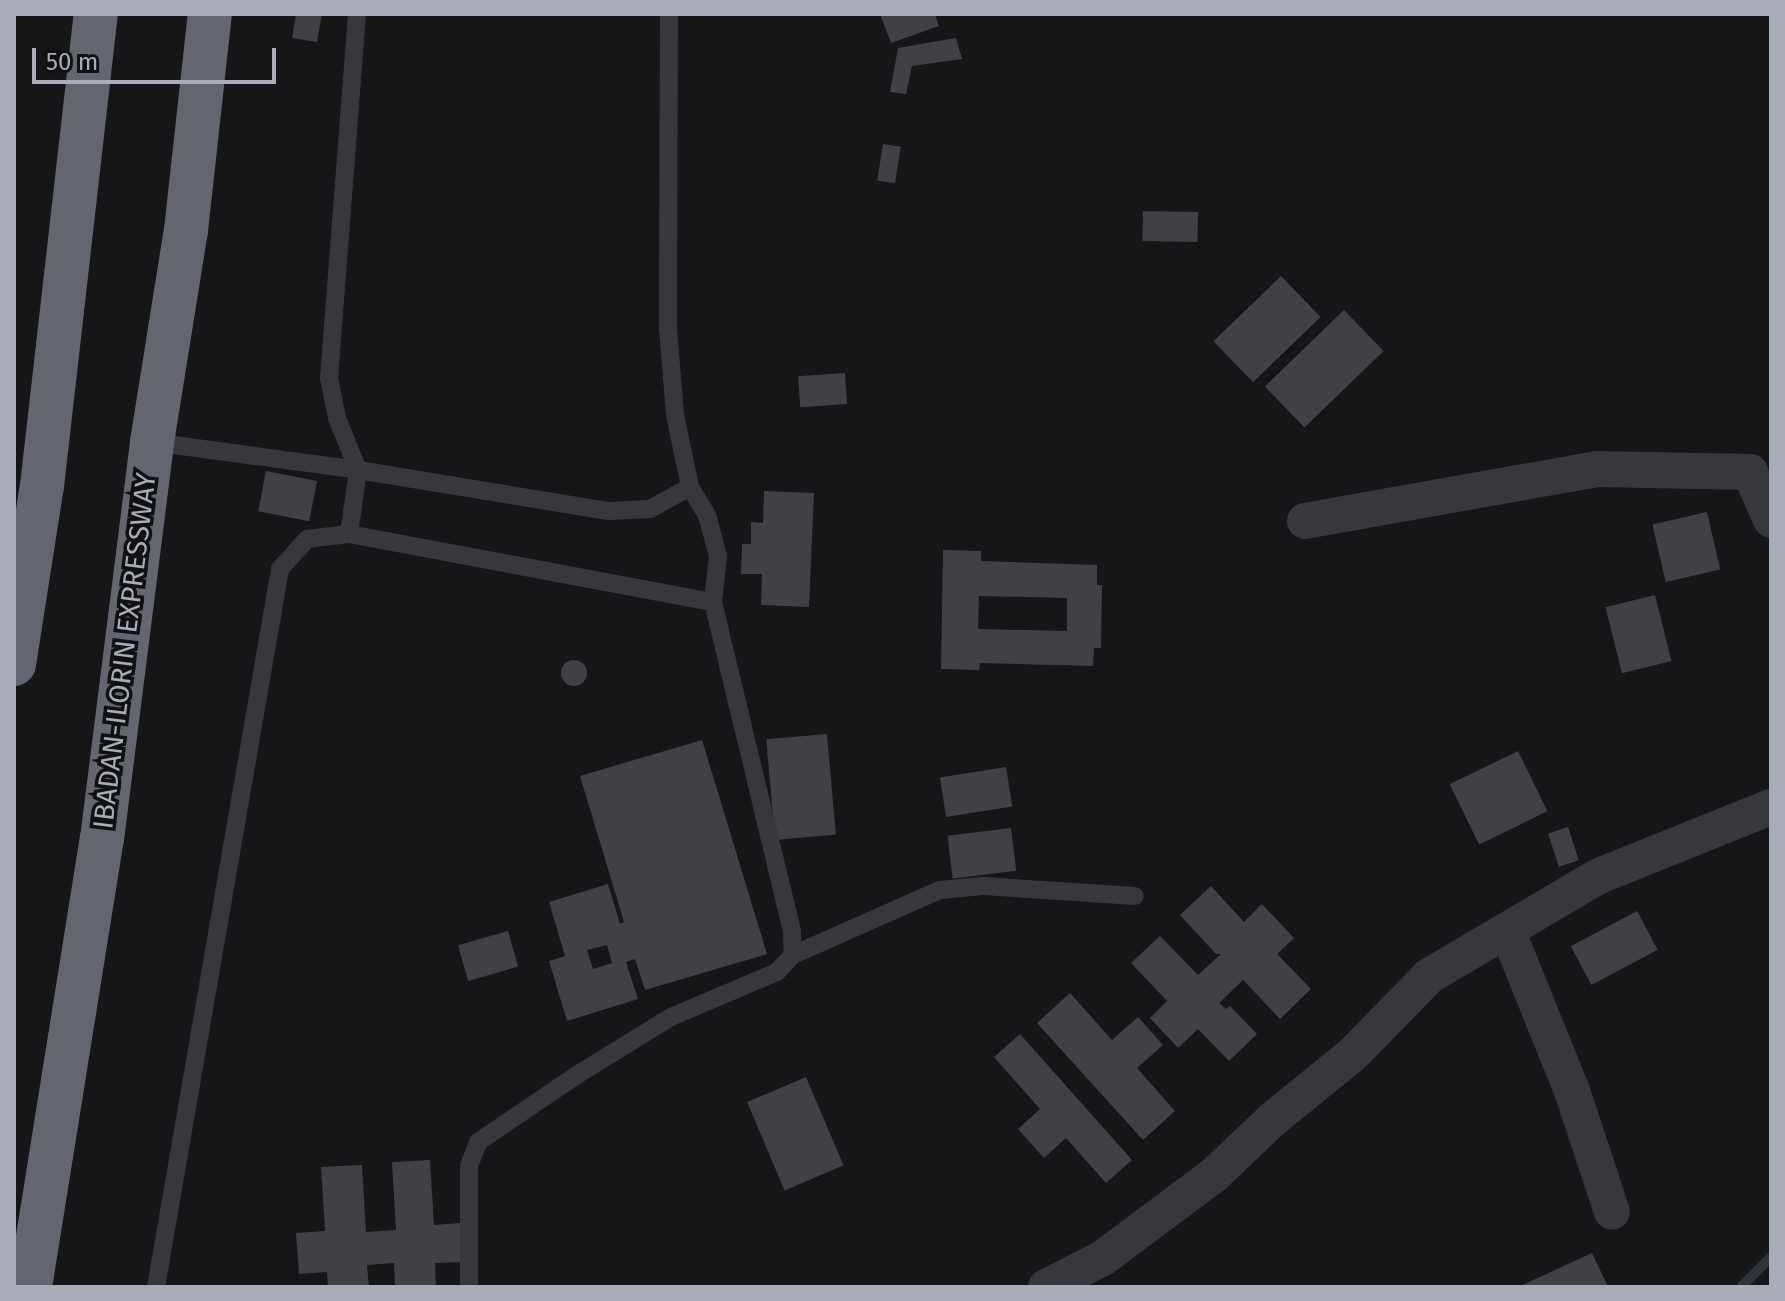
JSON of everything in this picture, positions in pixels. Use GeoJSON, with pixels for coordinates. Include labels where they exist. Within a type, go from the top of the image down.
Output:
{"type":"FeatureCollection","features":[{"type":"Feature","properties":{"kind":"highway"},"geometry":{"type":"LineString","coordinates":[[14,664],[42,486],[96,14]]}},
{"type":"Feature","properties":{"kind":"highway","name":"IBADAN-ILORIN EXPRESSWAY"},"geometry":{"type":"LineString","coordinates":[[30,1287],[102,839],[152,442],[186,230],[210,14]]}},
{"type":"Feature","properties":{"kind":"street"},"geometry":{"type":"LineString","coordinates":[[1305,521],[1597,469],[1750,472],[1771,520]]}},
{"type":"Feature","properties":{"kind":"street"},"geometry":{"type":"LineString","coordinates":[[1046,1287],[1103,1258],[1159,1217],[1353,1054],[1429,976],[1599,876],[1771,807]]}},
{"type":"Feature","properties":{"kind":"street"},"geometry":{"type":"LineString","coordinates":[[1507,930],[1572,1091],[1612,1212]]}},
{"type":"Feature","properties":{"kind":"lane"},"geometry":{"type":"LineString","coordinates":[[349,534],[358,470],[337,418],[329,378],[357,14]]}},
{"type":"Feature","properties":{"kind":"lane"},"geometry":{"type":"LineString","coordinates":[[669,14],[668,329],[675,415],[690,487],[707,515],[718,556],[713,602],[792,932],[793,955]]}},
{"type":"Feature","properties":{"kind":"lane"},"geometry":{"type":"LineString","coordinates":[[152,442],[358,470],[609,511],[650,509],[690,487]]}},
{"type":"Feature","properties":{"kind":"lane"},"geometry":{"type":"LineString","coordinates":[[156,1287],[280,569],[307,539],[349,534],[713,602]]}},
{"type":"Feature","properties":{"kind":"lane"},"geometry":{"type":"LineString","coordinates":[[469,1287],[469,1166],[478,1142],[580,1073],[671,1017],[777,972],[793,955],[940,890],[983,886],[1135,896]]}},
{"type":"Feature","properties":{"kind":"building"},"geometry":{"type":"Polygon","coordinates":[[[296,14],[322,14],[317,42],[292,38],[296,14]]]}},
{"type":"Feature","properties":{"kind":"building"},"geometry":{"type":"Polygon","coordinates":[[[880,14],[935,14],[939,26],[891,43],[880,14]]]}},
{"type":"Feature","properties":{"kind":"building"},"geometry":{"type":"Polygon","coordinates":[[[956,38],[962,59],[912,66],[906,94],[890,92],[898,48],[956,38]]]}},
{"type":"Feature","properties":{"kind":"building"},"geometry":{"type":"Polygon","coordinates":[[[883,144],[901,147],[895,183],[877,181],[883,144]]]}},
{"type":"Feature","properties":{"kind":"building"},"geometry":{"type":"Polygon","coordinates":[[[1143,211],[1198,212],[1197,242],[1142,241],[1143,211]]]}},
{"type":"Feature","properties":{"kind":"building"},"geometry":{"type":"Polygon","coordinates":[[[1281,276],[1321,317],[1253,382],[1213,341],[1281,276]]]}},
{"type":"Feature","properties":{"kind":"building"},"geometry":{"type":"Polygon","coordinates":[[[1344,310],[1384,351],[1304,427],[1265,386],[1344,310]]]}},
{"type":"Feature","properties":{"kind":"building"},"geometry":{"type":"Polygon","coordinates":[[[845,373],[847,404],[800,407],[798,376],[845,373]]]}},
{"type":"Feature","properties":{"kind":"building"},"geometry":{"type":"Polygon","coordinates":[[[266,471],[317,481],[309,521],[258,511],[266,471]]]}},
{"type":"Feature","properties":{"kind":"building"},"geometry":{"type":"Polygon","coordinates":[[[764,491],[814,493],[809,607],[761,605],[762,574],[741,574],[742,544],[751,544],[751,522],[763,523],[764,491]]]}},
{"type":"Feature","properties":{"kind":"building"},"geometry":{"type":"Polygon","coordinates":[[[1707,512],[1720,569],[1666,582],[1652,525],[1707,512]]]}},
{"type":"Feature","properties":{"kind":"building"},"geometry":{"type":"Polygon","coordinates":[[[943,550],[981,551],[981,561],[1097,565],[1097,585],[1102,585],[1101,648],[1094,648],[1093,666],[980,663],[979,670],[941,669],[943,550]],[[979,596],[978,629],[1067,631],[1067,598],[979,596]]]}},
{"type":"Feature","properties":{"kind":"building"},"geometry":{"type":"Polygon","coordinates":[[[1655,595],[1671,661],[1622,673],[1606,607],[1655,595]]]}},
{"type":"Feature","properties":{"kind":"building"},"geometry":{"type":"Polygon","coordinates":[[[574,660],[583,664],[587,673],[583,682],[574,686],[565,682],[561,673],[565,664],[574,660]]]}},
{"type":"Feature","properties":{"kind":"building"},"geometry":{"type":"Polygon","coordinates":[[[827,734],[836,835],[775,840],[766,739],[827,734]]]}},
{"type":"Feature","properties":{"kind":"building"},"geometry":{"type":"Polygon","coordinates":[[[702,740],[767,954],[645,990],[635,959],[626,962],[638,999],[567,1021],[549,961],[565,956],[549,902],[608,884],[620,924],[624,922],[580,776],[702,740]],[[607,945],[587,950],[593,969],[612,963],[607,945]]]}},
{"type":"Feature","properties":{"kind":"building"},"geometry":{"type":"Polygon","coordinates":[[[1518,751],[1547,811],[1479,845],[1450,784],[1518,751]]]}},
{"type":"Feature","properties":{"kind":"building"},"geometry":{"type":"Polygon","coordinates":[[[1006,767],[1012,807],[946,817],[940,777],[1006,767]]]}},
{"type":"Feature","properties":{"kind":"building"},"geometry":{"type":"Polygon","coordinates":[[[1568,827],[1579,860],[1559,867],[1548,833],[1568,827]]]}},
{"type":"Feature","properties":{"kind":"building"},"geometry":{"type":"Polygon","coordinates":[[[1011,828],[1016,871],[953,878],[947,836],[1011,828]]]}},
{"type":"Feature","properties":{"kind":"building"},"geometry":{"type":"Polygon","coordinates":[[[1211,886],[1244,922],[1262,904],[1294,938],[1277,954],[1311,989],[1280,1019],[1243,980],[1219,1003],[1226,1009],[1230,1006],[1257,1034],[1229,1061],[1198,1029],[1178,1048],[1150,1018],[1167,1001],[1131,963],[1160,936],[1198,975],[1221,954],[1216,954],[1180,915],[1211,886]]]}},
{"type":"Feature","properties":{"kind":"building"},"geometry":{"type":"Polygon","coordinates":[[[1637,911],[1658,950],[1591,985],[1571,946],[1637,911]]]}},
{"type":"Feature","properties":{"kind":"building"},"geometry":{"type":"Polygon","coordinates":[[[508,931],[518,967],[468,981],[458,945],[508,931]]]}},
{"type":"Feature","properties":{"kind":"building"},"geometry":{"type":"Polygon","coordinates":[[[1070,993],[1112,1040],[1138,1017],[1163,1045],[1137,1068],[1175,1111],[1143,1140],[1037,1023],[1070,993]]]}},
{"type":"Feature","properties":{"kind":"building"},"geometry":{"type":"Polygon","coordinates":[[[1020,1034],[1132,1160],[1106,1183],[1066,1138],[1044,1158],[1018,1129],[1040,1109],[994,1057],[1020,1034]]]}},
{"type":"Feature","properties":{"kind":"building"},"geometry":{"type":"Polygon","coordinates":[[[806,1077],[844,1165],[785,1190],[747,1102],[806,1077]]]}},
{"type":"Feature","properties":{"kind":"building"},"geometry":{"type":"Polygon","coordinates":[[[430,1160],[434,1225],[460,1223],[462,1262],[435,1263],[436,1287],[395,1287],[394,1263],[367,1265],[369,1287],[328,1287],[327,1272],[299,1274],[296,1233],[325,1231],[321,1167],[362,1165],[366,1232],[396,1230],[392,1162],[430,1160]]]}},
{"type":"Feature","properties":{"kind":"building"},"geometry":{"type":"Polygon","coordinates":[[[1592,1253],[1608,1287],[1518,1287],[1592,1253]]]}},
{"type":"Feature","properties":{"kind":"waterway"},"geometry":{"type":"LineString","coordinates":[[1741,1287],[1771,1257]]}}]}
